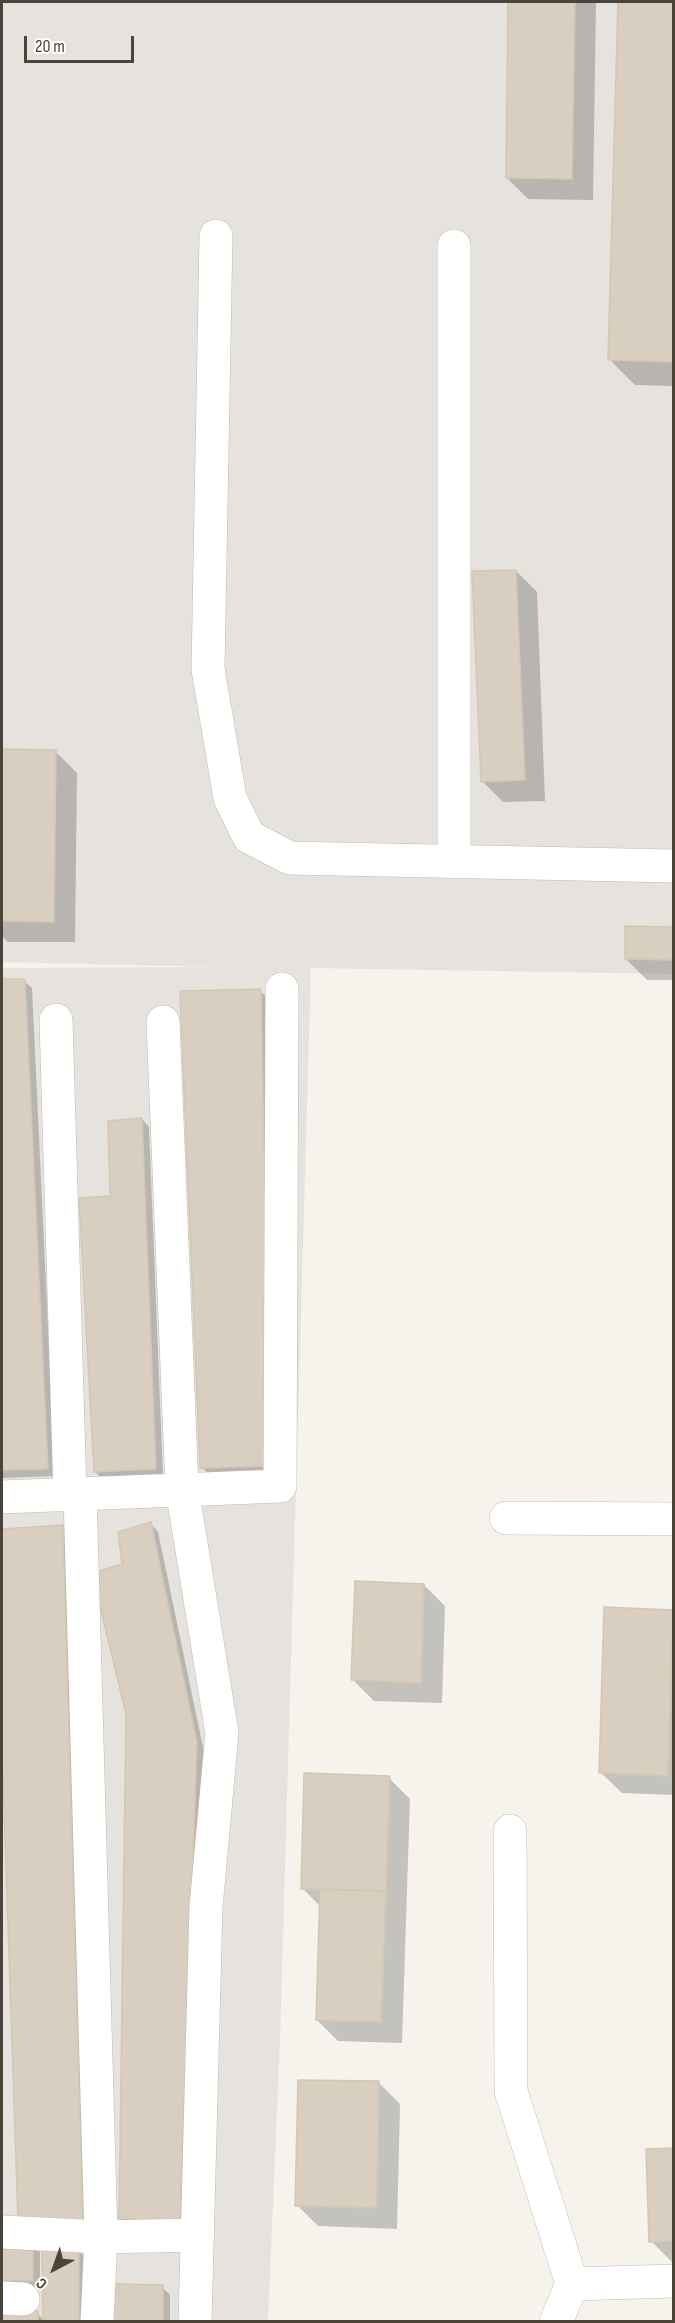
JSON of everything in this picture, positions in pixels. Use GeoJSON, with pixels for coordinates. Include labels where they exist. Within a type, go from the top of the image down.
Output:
{"type":"FeatureCollection","features":[{"type":"Feature","properties":{"kind":"lane"},"geometry":{"type":"LineString","coordinates":[[216,236],[208,669],[230,798],[249,837],[290,858],[674,866]]}},
{"type":"Feature","properties":{"kind":"lane"},"geometry":{"type":"LineString","coordinates":[[454,246],[454,860]]}},
{"type":"Feature","properties":{"kind":"lane"},"geometry":{"type":"LineString","coordinates":[[2,1497],[280,1486],[282,989]]}},
{"type":"Feature","properties":{"kind":"lane"},"geometry":{"type":"LineString","coordinates":[[56,1020],[101,2237],[97,2322]]}},
{"type":"Feature","properties":{"kind":"lane"},"geometry":{"type":"LineString","coordinates":[[163,1022],[182,1490],[222,1733],[206,1907],[195,2322]]}},
{"type":"Feature","properties":{"kind":"lane"},"geometry":{"type":"LineString","coordinates":[[506,1518],[674,1519]]}},
{"type":"Feature","properties":{"kind":"lane"},"geometry":{"type":"LineString","coordinates":[[510,1831],[511,2091],[572,2284],[556,2322]]}},
{"type":"Feature","properties":{"kind":"lane"},"geometry":{"type":"LineString","coordinates":[[2,2232],[101,2237],[198,2235]]}},
{"type":"Feature","properties":{"kind":"lane"},"geometry":{"type":"LineString","coordinates":[[572,2284],[674,2281]]}},
{"type":"Feature","properties":{"kind":"shaded area"},"geometry":{"type":"Polygon","coordinates":[[[2,2],[673,2],[673,974],[311,968],[280,2039],[268,2321],[2,2321],[2,968],[219,967],[2,962],[2,2]]]}},
{"type":"Feature","properties":{"kind":"building"},"geometry":{"type":"Polygon","coordinates":[[[508,2],[575,2],[572,179],[506,178],[508,2]]]}},
{"type":"Feature","properties":{"kind":"building"},"geometry":{"type":"Polygon","coordinates":[[[618,2],[674,2],[674,362],[608,360],[618,2]]]}},
{"type":"Feature","properties":{"kind":"building"},"geometry":{"type":"Polygon","coordinates":[[[516,570],[525,780],[481,782],[472,571],[516,570]]]}},
{"type":"Feature","properties":{"kind":"building"},"geometry":{"type":"Polygon","coordinates":[[[2,749],[56,750],[54,922],[2,921],[2,749]]]}},
{"type":"Feature","properties":{"kind":"building"},"geometry":{"type":"Polygon","coordinates":[[[625,926],[674,927],[674,960],[625,959],[625,926]]]}},
{"type":"Feature","properties":{"kind":"building"},"geometry":{"type":"Polygon","coordinates":[[[2,979],[25,979],[48,1469],[2,1470],[2,979]]]}},
{"type":"Feature","properties":{"kind":"building"},"geometry":{"type":"Polygon","coordinates":[[[261,989],[270,1466],[200,1468],[180,991],[261,989]]]}},
{"type":"Feature","properties":{"kind":"building"},"geometry":{"type":"Polygon","coordinates":[[[142,1118],[156,1469],[94,1472],[79,1198],[110,1196],[108,1121],[142,1118]]]}},
{"type":"Feature","properties":{"kind":"building"},"geometry":{"type":"Polygon","coordinates":[[[151,1522],[197,1743],[180,2221],[119,2219],[126,1714],[92,1573],[122,1564],[118,1532],[151,1522]]]}},
{"type":"Feature","properties":{"kind":"building"},"geometry":{"type":"Polygon","coordinates":[[[63,1525],[83,2223],[18,2219],[2,1749],[2,1529],[63,1525]]]}},
{"type":"Feature","properties":{"kind":"building"},"geometry":{"type":"Polygon","coordinates":[[[355,1581],[424,1584],[421,1683],[351,1680],[355,1581]]]}},
{"type":"Feature","properties":{"kind":"building"},"geometry":{"type":"Polygon","coordinates":[[[604,1607],[673,1610],[668,1776],[599,1773],[604,1607]]]}},
{"type":"Feature","properties":{"kind":"building"},"geometry":{"type":"Polygon","coordinates":[[[304,1773],[390,1776],[386,1891],[301,1889],[304,1773]]]}},
{"type":"Feature","properties":{"kind":"building"},"geometry":{"type":"Polygon","coordinates":[[[320,1889],[386,1891],[381,2022],[316,2020],[320,1889]]]}},
{"type":"Feature","properties":{"kind":"building"},"geometry":{"type":"Polygon","coordinates":[[[298,2080],[379,2081],[377,2208],[295,2206],[298,2080]]]}},
{"type":"Feature","properties":{"kind":"building"},"geometry":{"type":"Polygon","coordinates":[[[674,2148],[674,2241],[649,2242],[646,2149],[674,2148]]]}},
{"type":"Feature","properties":{"kind":"building"},"geometry":{"type":"Polygon","coordinates":[[[2,2242],[33,2243],[33,2281],[2,2280],[2,2242]]]}},
{"type":"Feature","properties":{"kind":"building"},"geometry":{"type":"Polygon","coordinates":[[[42,2247],[79,2248],[79,2322],[43,2322],[42,2247]]]}},
{"type":"Feature","properties":{"kind":"building"},"geometry":{"type":"Polygon","coordinates":[[[114,2284],[163,2285],[163,2322],[113,2322],[114,2284]]]}},
{"type":"Feature","properties":{"kind":"building"},"geometry":{"type":"Polygon","coordinates":[[[2,2311],[38,2311],[38,2322],[2,2322],[2,2311]]]}}]}
